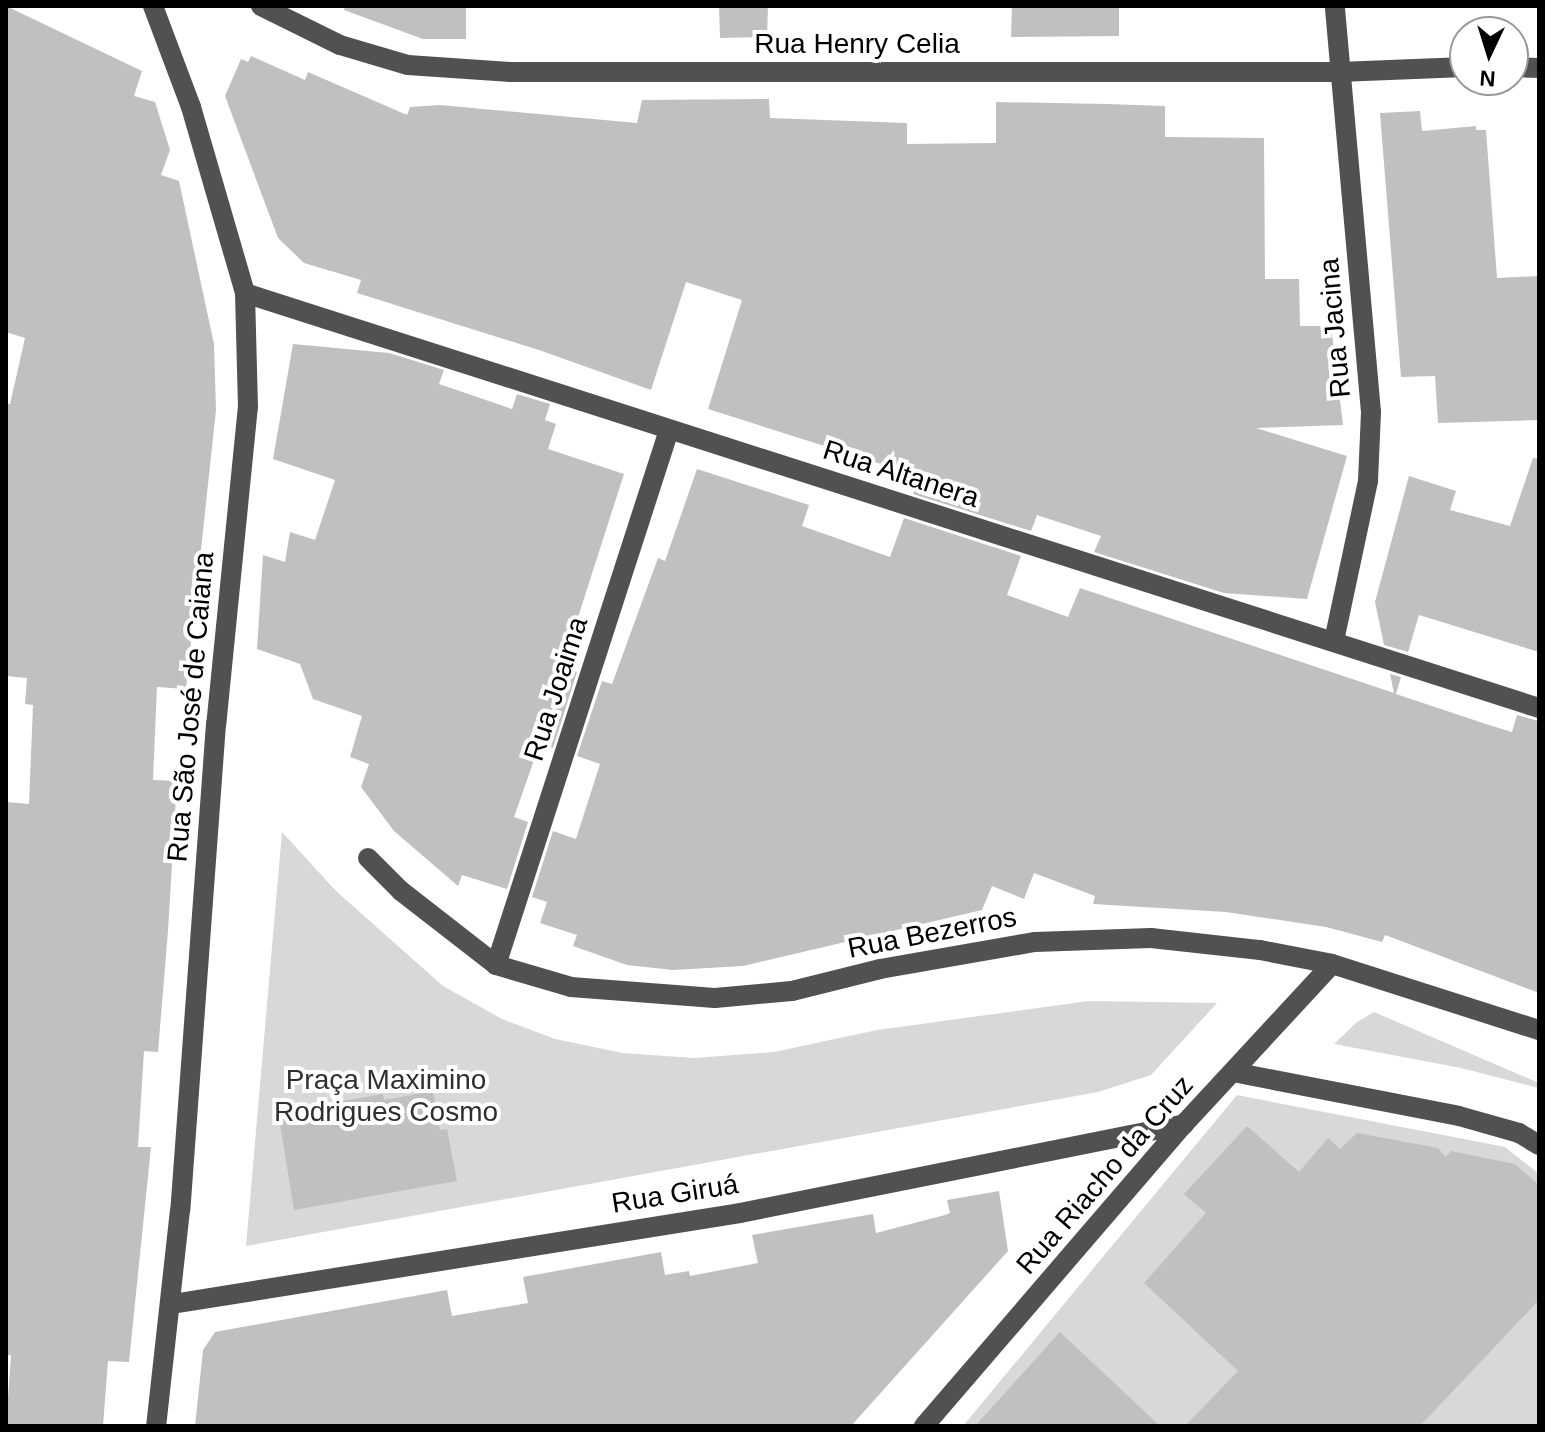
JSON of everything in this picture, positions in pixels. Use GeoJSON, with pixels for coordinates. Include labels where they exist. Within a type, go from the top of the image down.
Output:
{"type":"FeatureCollection","features":[{"type":"Feature","properties":{"kind":"street","name":"Rua São José de Caiana"},"geometry":{"type":"LineString","coordinates":[[153,6],[191,107],[245,293],[248,406],[216,724],[172,1304],[156,1426]]}},
{"type":"Feature","properties":{"kind":"street","name":"Rua Henry Celia"},"geometry":{"type":"LineString","coordinates":[[261,6],[340,45],[408,65],[511,72],[1339,72],[1449,68]]}},
{"type":"Feature","properties":{"kind":"street","name":"Rua Jacina"},"geometry":{"type":"LineString","coordinates":[[1334,641],[1368,481],[1371,412],[1335,6]]}},
{"type":"Feature","properties":{"kind":"street","name":"Rua Altanera"},"geometry":{"type":"LineString","coordinates":[[245,293],[1539,708]]}},
{"type":"Feature","properties":{"kind":"street","name":"Rua Joaima"},"geometry":{"type":"LineString","coordinates":[[496,965],[669,430]]}},
{"type":"Feature","properties":{"kind":"street","name":"Rua Bezerros"},"geometry":{"type":"LineString","coordinates":[[368,858],[401,891],[496,965],[571,987],[715,998],[792,991],[880,969],[1035,942],[1151,938],[1260,950],[1332,964],[1539,1030]]}},
{"type":"Feature","properties":{"kind":"street","name":"Rua Riacho da Cruz"},"geometry":{"type":"LineString","coordinates":[[924,1426],[1184,1124],[1332,964]]}},
{"type":"Feature","properties":{"kind":"street"},"geometry":{"type":"LineString","coordinates":[[1233,1072],[1459,1116],[1519,1133],[1539,1145]]}},
{"type":"Feature","properties":{"kind":"street","name":"Rua Giruá"},"geometry":{"type":"LineString","coordinates":[[172,1304],[740,1213],[1184,1124]]}},
{"type":"Feature","properties":{"kind":"green space","name":"Praça Maximino Rodrigues Cosmo"},"geometry":{"type":"Polygon","coordinates":[[[282,832],[336,891],[443,986],[502,1019],[555,1039],[623,1053],[694,1058],[774,1052],[877,1030],[1089,1001],[1217,1003],[1151,1075],[1098,1092],[246,1246],[282,832]]]}},
{"type":"Feature","properties":{"kind":"green space"},"geometry":{"type":"Polygon","coordinates":[[[1374,1012],[1539,1083],[1539,1088],[1461,1068],[1334,1044],[1357,1022],[1374,1012]]]}},
{"type":"Feature","properties":{"kind":"green space"},"geometry":{"type":"Polygon","coordinates":[[[1237,1095],[1505,1147],[1539,1174],[1539,1426],[963,1426],[1237,1095]]]}},
{"type":"Feature","properties":{"kind":"building"},"geometry":{"type":"Polygon","coordinates":[[[6,6],[142,71],[134,96],[155,102],[170,150],[161,175],[179,181],[214,344],[216,410],[186,689],[157,687],[153,780],[177,781],[168,931],[158,1052],[144,1051],[138,1147],[151,1147],[129,1362],[108,1361],[103,1426],[6,1426],[11,1355],[6,1355],[6,802],[29,804],[33,705],[25,704],[27,678],[6,676],[6,404],[10,404],[25,338],[6,332],[6,6]]]}},
{"type":"Feature","properties":{"kind":"building"},"geometry":{"type":"Polygon","coordinates":[[[345,6],[466,6],[466,39],[423,39],[344,10],[345,6]]]}},
{"type":"Feature","properties":{"kind":"building"},"geometry":{"type":"Polygon","coordinates":[[[719,6],[768,6],[767,37],[720,38],[719,6]]]}},
{"type":"Feature","properties":{"kind":"building"},"geometry":{"type":"Polygon","coordinates":[[[1012,6],[1119,6],[1119,36],[1011,37],[1012,6]]]}},
{"type":"Feature","properties":{"kind":"building"},"geometry":{"type":"Polygon","coordinates":[[[251,56],[305,80],[308,72],[407,115],[410,107],[440,105],[637,123],[642,100],[769,99],[770,118],[907,123],[907,144],[996,143],[996,102],[1107,104],[1165,106],[1165,137],[1264,138],[1265,279],[1299,279],[1300,326],[1331,326],[1343,425],[1256,428],[1347,456],[1307,599],[1224,593],[1094,552],[1101,536],[1037,515],[1031,531],[913,494],[919,476],[708,409],[742,300],[686,282],[651,390],[539,350],[357,293],[361,280],[304,263],[278,238],[225,96],[241,59],[248,62],[251,56]]]}},
{"type":"Feature","properties":{"kind":"building"},"geometry":{"type":"Polygon","coordinates":[[[1420,111],[1422,131],[1476,126],[1476,130],[1486,130],[1497,278],[1539,276],[1539,420],[1438,423],[1435,376],[1401,377],[1380,113],[1420,111]]]}},
{"type":"Feature","properties":{"kind":"building"},"geometry":{"type":"Polygon","coordinates":[[[293,344],[389,353],[444,370],[439,384],[512,409],[517,394],[550,404],[545,420],[556,424],[548,449],[624,474],[562,667],[577,672],[553,748],[540,743],[514,817],[528,822],[507,889],[462,875],[458,886],[394,831],[361,787],[369,764],[350,757],[362,716],[313,699],[300,664],[257,649],[263,555],[285,562],[290,532],[315,540],[335,480],[273,459],[293,344]]]}},
{"type":"Feature","properties":{"kind":"building"},"geometry":{"type":"Polygon","coordinates":[[[1533,458],[1539,459],[1539,652],[1419,615],[1408,652],[1384,645],[1375,602],[1409,476],[1456,491],[1450,510],[1510,526],[1533,458]]]}},
{"type":"Feature","properties":{"kind":"building"},"geometry":{"type":"Polygon","coordinates":[[[697,469],[809,505],[802,526],[890,557],[904,518],[1021,556],[1007,595],[1068,617],[1080,588],[1394,693],[1390,674],[1401,677],[1396,694],[1512,732],[1517,715],[1539,721],[1539,993],[1385,935],[1382,942],[1326,927],[1226,912],[1093,904],[1095,896],[1034,873],[1024,899],[992,886],[982,910],[743,966],[673,970],[627,965],[573,946],[577,935],[540,923],[547,902],[532,897],[553,831],[576,839],[600,764],[577,756],[602,681],[612,684],[658,558],[665,561],[697,469]]]}},
{"type":"Feature","properties":{"kind":"building"},"geometry":{"type":"Polygon","coordinates":[[[433,1091],[440,1130],[447,1129],[457,1181],[294,1210],[278,1112],[383,1094],[384,1100],[433,1091]]]}},
{"type":"Feature","properties":{"kind":"building"},"geometry":{"type":"Polygon","coordinates":[[[1247,1126],[1299,1172],[1328,1138],[1340,1149],[1357,1133],[1438,1148],[1446,1157],[1451,1151],[1515,1164],[1539,1185],[1539,1300],[1420,1426],[1185,1426],[1238,1371],[1144,1283],[1206,1213],[1184,1194],[1247,1126]]]}},
{"type":"Feature","properties":{"kind":"building"},"geometry":{"type":"Polygon","coordinates":[[[999,1191],[1008,1251],[851,1426],[195,1426],[203,1350],[215,1332],[447,1290],[452,1316],[528,1303],[523,1277],[661,1252],[665,1275],[689,1271],[690,1276],[758,1263],[752,1235],[873,1214],[876,1233],[950,1213],[947,1200],[999,1191]]]}},
{"type":"Feature","properties":{"kind":"building"},"geometry":{"type":"Polygon","coordinates":[[[1060,1332],[1160,1426],[975,1426],[1060,1332]]]}}]}
